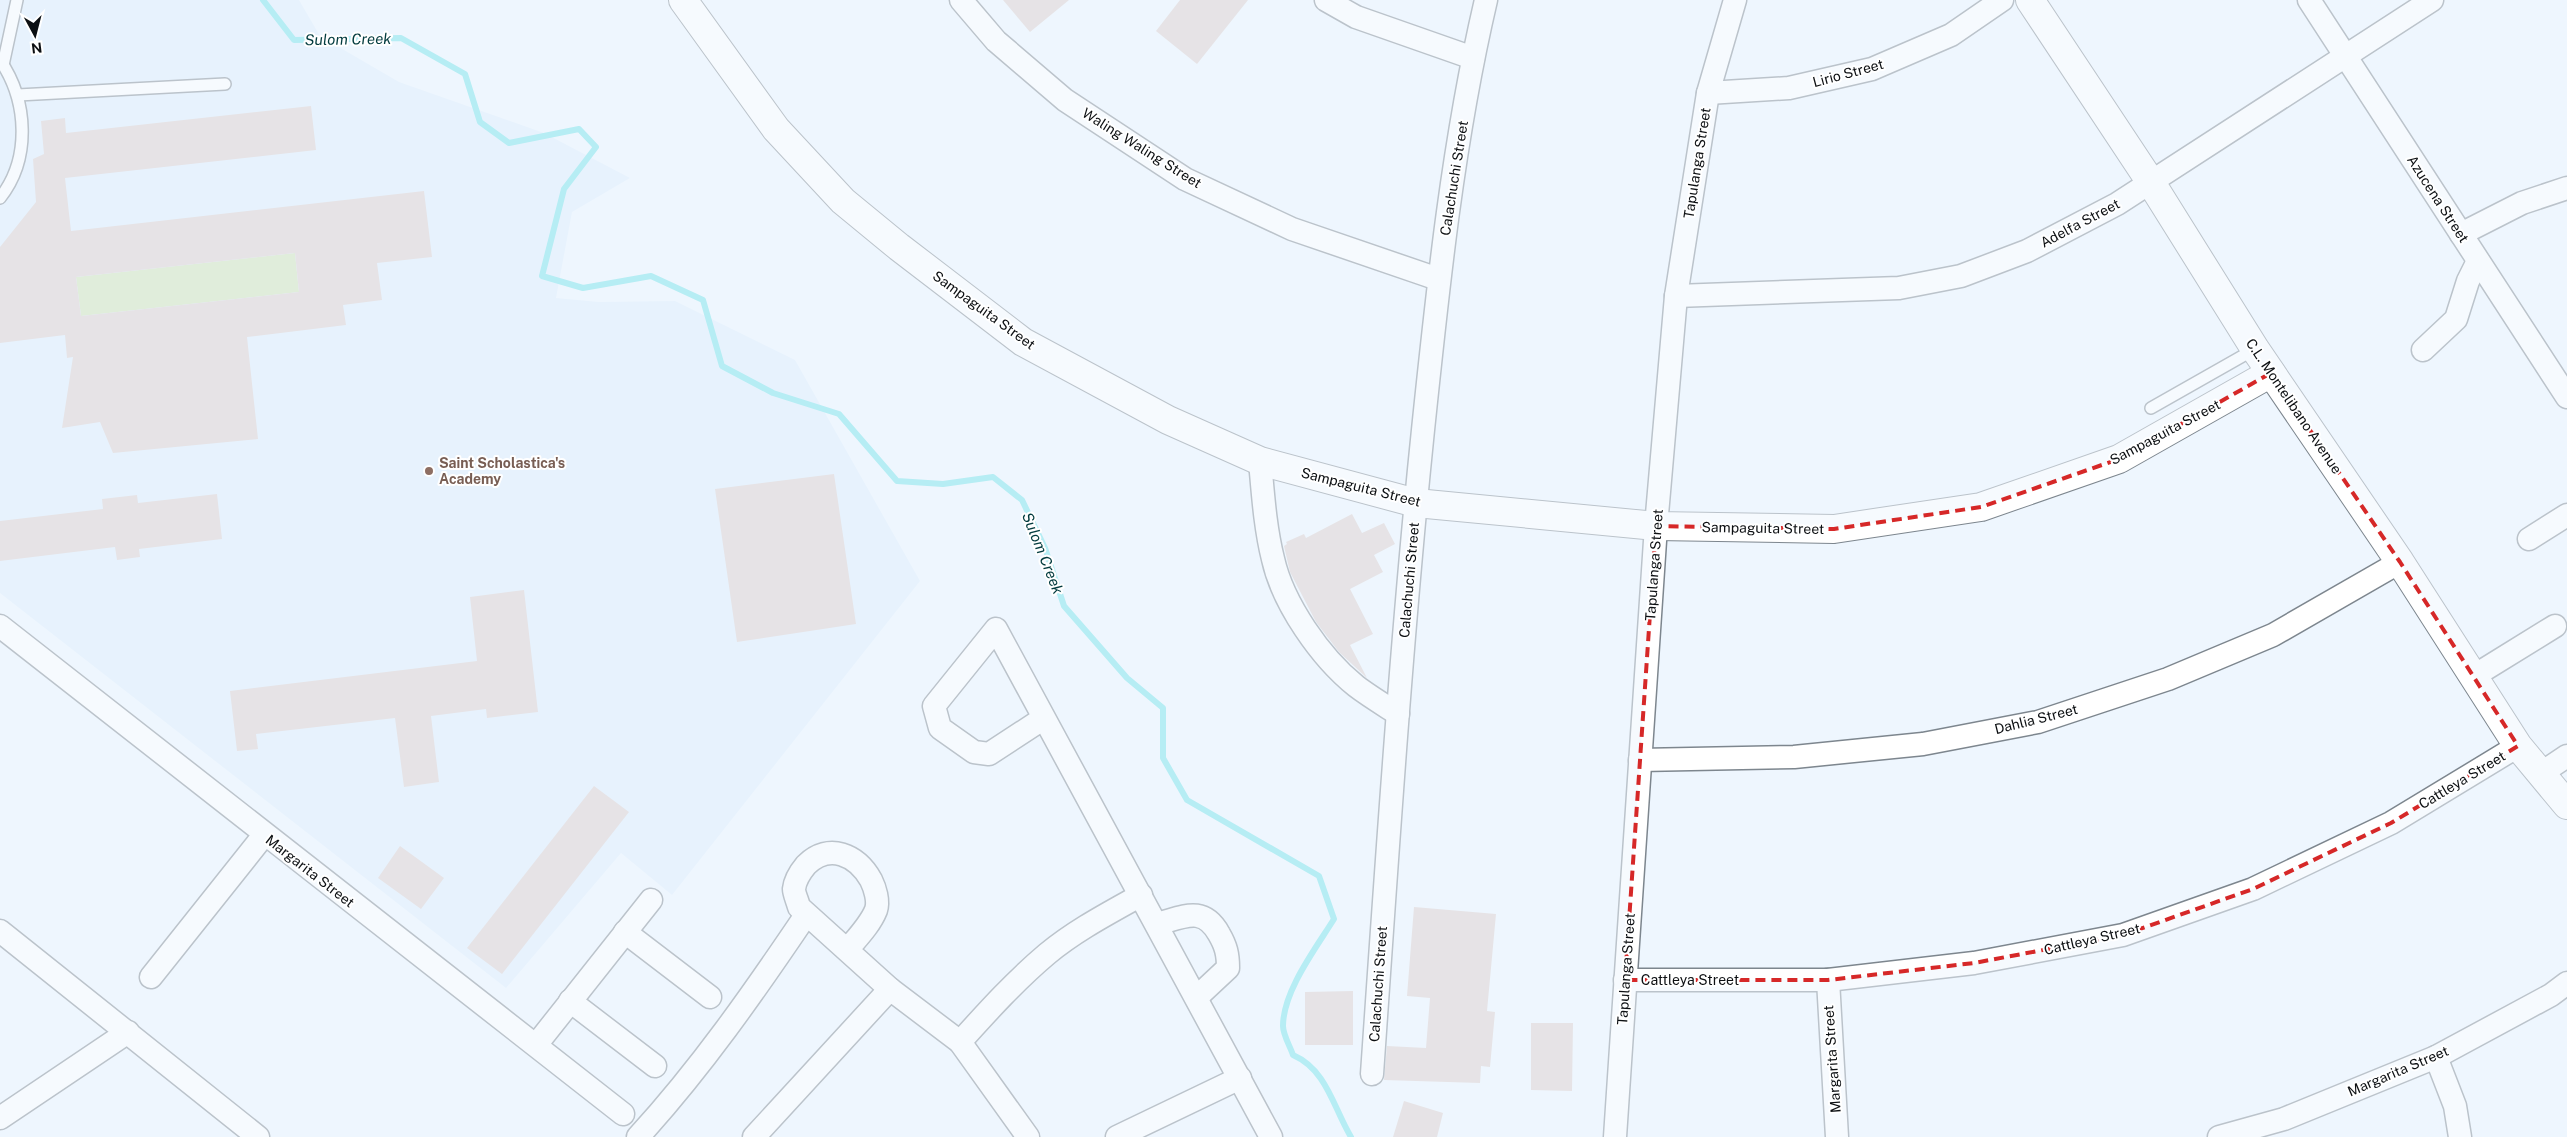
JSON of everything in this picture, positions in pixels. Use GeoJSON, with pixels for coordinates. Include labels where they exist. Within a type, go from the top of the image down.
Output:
{"type":"FeatureCollection","features":[{"type":"Feature","properties":{"kind":"street","name":"Sampaguita Street"},"geometry":{"type":"LineString","coordinates":[[682,0],[776,129],[843,201],[899,247],[1023,342],[1168,420],[1260,461],[1416,503],[1656,526],[1834,529],[1981,508],[2119,459],[2271,373]]}},
{"type":"Feature","properties":{"kind":"street","name":"Waling Waling Street"},"geometry":{"type":"LineString","coordinates":[[960,0],[996,41],[1065,100],[1185,179],[1292,229],[1438,279]]}},
{"type":"Feature","properties":{"kind":"street"},"geometry":{"type":"LineString","coordinates":[[1326,0],[1356,17],[1473,58]]}},
{"type":"Feature","properties":{"kind":"street","name":"Calachuchi Street"},"geometry":{"type":"LineString","coordinates":[[1372,1074],[1398,714],[1438,279],[1473,58],[1486,0]]}},
{"type":"Feature","properties":{"kind":"street","name":"Tapulanga Street"},"geometry":{"type":"LineString","coordinates":[[1615,1137],[1656,526],[1676,296],[1708,94],[1735,0]]}},
{"type":"Feature","properties":{"kind":"street","name":"Lirio Street"},"geometry":{"type":"LineString","coordinates":[[1708,94],[1789,88],[1872,69],[1951,35],[2002,0]]}},
{"type":"Feature","properties":{"kind":"street","name":"C.L. Montelibano Avenue"},"geometry":{"type":"LineString","coordinates":[[2030,0],[2150,181],[2255,349],[2400,562],[2518,746],[2567,805]]}},
{"type":"Feature","properties":{"kind":"street","name":"Azucena Street"},"geometry":{"type":"LineString","coordinates":[[2309,0],[2567,397]]}},
{"type":"Feature","properties":{"kind":"street","name":"Adelfa Street"},"geometry":{"type":"LineString","coordinates":[[1676,296],[1899,288],[1961,276],[2026,251],[2117,204],[2432,0]]}},
{"type":"Feature","properties":{"kind":"street"},"geometry":{"type":"LineString","coordinates":[[2461,234],[2522,203],[2567,188]]}},
{"type":"Feature","properties":{"kind":"street"},"geometry":{"type":"LineString","coordinates":[[2423,350],[2456,319],[2468,281],[2478,261]]}},
{"type":"Feature","properties":{"kind":"street"},"geometry":{"type":"LineString","coordinates":[[1260,461],[1264,512],[1273,562],[1293,608],[1321,650],[1350,680],[1398,714]]}},
{"type":"Feature","properties":{"kind":"street"},"geometry":{"type":"LineString","coordinates":[[2529,539],[2567,516]]}},
{"type":"Feature","properties":{"kind":"street","name":"Dahlia Street"},"geometry":{"type":"LineString","coordinates":[[1640,760],[1794,758],[1923,744],[2038,722],[2168,679],[2273,635],[2400,562]]}},
{"type":"Feature","properties":{"kind":"street","name":"Margarita Street"},"geometry":{"type":"LineString","coordinates":[[0,626],[264,835],[623,1114]]}},
{"type":"Feature","properties":{"kind":"street"},"geometry":{"type":"LineString","coordinates":[[2474,676],[2555,626]]}},
{"type":"Feature","properties":{"kind":"street"},"geometry":{"type":"LineString","coordinates":[[1044,718],[989,754],[974,752],[940,728],[934,706],[996,629],[1197,997],[1271,1137]]}},
{"type":"Feature","properties":{"kind":"street","name":"Cattleya Street"},"geometry":{"type":"LineString","coordinates":[[1625,980],[1828,980],[1974,962],[2123,935],[2253,889],[2391,823],[2518,746]]}},
{"type":"Feature","properties":{"kind":"street"},"geometry":{"type":"LineString","coordinates":[[2540,774],[2567,756]]}},
{"type":"Feature","properties":{"kind":"street"},"geometry":{"type":"LineString","coordinates":[[151,976],[264,835]]}},
{"type":"Feature","properties":{"kind":"street"},"geometry":{"type":"LineString","coordinates":[[847,950],[868,924],[876,908],[875,888],[865,870],[851,857],[834,852],[816,856],[800,871],[794,889],[799,907],[890,989],[960,1042],[1028,1137]]}},
{"type":"Feature","properties":{"kind":"street"},"geometry":{"type":"LineString","coordinates":[[960,1042],[1003,994],[1048,954],[1083,928],[1141,895]]}},
{"type":"Feature","properties":{"kind":"street"},"geometry":{"type":"LineString","coordinates":[[536,1045],[652,900]]}},
{"type":"Feature","properties":{"kind":"street"},"geometry":{"type":"LineString","coordinates":[[638,1137],[663,1110],[745,1005],[806,915]]}},
{"type":"Feature","properties":{"kind":"street"},"geometry":{"type":"LineString","coordinates":[[1157,924],[1187,916],[1202,916],[1212,923],[1228,950],[1228,968],[1197,997]]}},
{"type":"Feature","properties":{"kind":"street"},"geometry":{"type":"LineString","coordinates":[[0,931],[258,1137]]}},
{"type":"Feature","properties":{"kind":"street"},"geometry":{"type":"LineString","coordinates":[[625,932],[710,997]]}},
{"type":"Feature","properties":{"kind":"street","name":"Margarita Street"},"geometry":{"type":"LineString","coordinates":[[1828,980],[1837,1137]]}},
{"type":"Feature","properties":{"kind":"street","name":"Margarita Street"},"geometry":{"type":"LineString","coordinates":[[2219,1137],[2284,1119],[2436,1057],[2551,995],[2567,983]]}},
{"type":"Feature","properties":{"kind":"street"},"geometry":{"type":"LineString","coordinates":[[764,1134],[890,989]]}},
{"type":"Feature","properties":{"kind":"street"},"geometry":{"type":"LineString","coordinates":[[570,1001],[655,1066]]}},
{"type":"Feature","properties":{"kind":"street"},"geometry":{"type":"LineString","coordinates":[[1,1116],[128,1032]]}},
{"type":"Feature","properties":{"kind":"street"},"geometry":{"type":"LineString","coordinates":[[2436,1057],[2455,1106],[2460,1137]]}},
{"type":"Feature","properties":{"kind":"street"},"geometry":{"type":"LineString","coordinates":[[1117,1137],[1240,1078]]}},
{"type":"Feature","properties":{"kind":"lane"},"geometry":{"type":"LineString","coordinates":[[0,198],[8,188],[20,155],[22,129],[18,95],[2,63],[17,0]]}},
{"type":"Feature","properties":{"kind":"lane"},"geometry":{"type":"LineString","coordinates":[[18,95],[226,84]]}},
{"type":"Feature","properties":{"kind":"lane"},"geometry":{"type":"LineString","coordinates":[[2151,408],[2255,349]]}},
{"type":"Feature","properties":{"kind":"highlighted area"},"geometry":{"type":"Polygon","coordinates":[[[2271,373],[2400,562],[2518,746],[2391,823],[2253,889],[2123,935],[1974,963],[1828,980],[1625,980],[1656,526],[1834,529],[1981,507],[2119,459],[2271,373]]]}},
{"type":"Feature","properties":{"kind":"shaded area","name":"Saint Scholastica's Academy"},"geometry":{"type":"Polygon","coordinates":[[[0,0],[299,0],[320,36],[399,82],[544,133],[630,178],[572,212],[556,298],[599,302],[675,301],[795,360],[920,581],[672,895],[621,853],[506,988],[0,593],[0,0]]]}},
{"type":"Feature","properties":{"kind":"green space"},"geometry":{"type":"Polygon","coordinates":[[[295,253],[299,292],[81,316],[76,277],[295,253]]]}},
{"type":"Feature","properties":{"kind":"building"},"geometry":{"type":"Polygon","coordinates":[[[1003,0],[1069,0],[1030,32],[1003,0]]]}},
{"type":"Feature","properties":{"kind":"building"},"geometry":{"type":"Polygon","coordinates":[[[1180,0],[1248,0],[1197,64],[1156,31],[1180,0]]]}},
{"type":"Feature","properties":{"kind":"building"},"geometry":{"type":"Polygon","coordinates":[[[311,106],[316,150],[65,178],[71,231],[424,191],[432,257],[377,263],[382,300],[343,305],[346,325],[247,337],[258,439],[113,453],[100,422],[62,428],[73,357],[67,358],[65,335],[0,343],[0,247],[36,202],[33,159],[44,154],[41,121],[65,118],[66,133],[311,106]],[[295,253],[76,277],[81,316],[299,292],[295,253]]]}},
{"type":"Feature","properties":{"kind":"building"},"geometry":{"type":"Polygon","coordinates":[[[834,474],[856,624],[737,642],[715,489],[834,474]]]}},
{"type":"Feature","properties":{"kind":"building"},"geometry":{"type":"Polygon","coordinates":[[[217,494],[222,539],[139,549],[140,557],[117,560],[115,547],[0,561],[0,521],[103,509],[102,499],[137,495],[138,503],[217,494]]]}},
{"type":"Feature","properties":{"kind":"building"},"geometry":{"type":"Polygon","coordinates":[[[1352,514],[1362,533],[1384,523],[1395,544],[1374,555],[1383,572],[1350,589],[1373,634],[1350,645],[1367,678],[1339,652],[1316,622],[1290,572],[1284,546],[1287,544],[1286,542],[1304,534],[1306,538],[1352,514]]]}},
{"type":"Feature","properties":{"kind":"building"},"geometry":{"type":"Polygon","coordinates":[[[524,590],[538,712],[487,718],[486,709],[431,716],[439,782],[404,787],[395,718],[256,734],[258,749],[237,751],[230,691],[477,661],[470,597],[524,590]]]}},
{"type":"Feature","properties":{"kind":"building"},"geometry":{"type":"Polygon","coordinates":[[[594,786],[629,812],[502,974],[467,948],[594,786]]]}},
{"type":"Feature","properties":{"kind":"building"},"geometry":{"type":"Polygon","coordinates":[[[400,846],[444,878],[421,909],[378,878],[400,846]]]}},
{"type":"Feature","properties":{"kind":"building"},"geometry":{"type":"Polygon","coordinates":[[[1414,907],[1496,914],[1487,1011],[1495,1012],[1490,1067],[1481,1066],[1480,1083],[1384,1080],[1387,1046],[1426,1048],[1430,998],[1407,996],[1414,907]]]}},
{"type":"Feature","properties":{"kind":"building"},"geometry":{"type":"Polygon","coordinates":[[[1353,991],[1353,1045],[1305,1045],[1305,992],[1353,991]]]}},
{"type":"Feature","properties":{"kind":"building"},"geometry":{"type":"Polygon","coordinates":[[[1531,1023],[1573,1023],[1572,1091],[1531,1090],[1531,1023]]]}},
{"type":"Feature","properties":{"kind":"building"},"geometry":{"type":"Polygon","coordinates":[[[1404,1101],[1443,1113],[1437,1137],[1393,1137],[1404,1101]]]}},
{"type":"Feature","properties":{"kind":"waterway","name":"Sulom Creek"},"geometry":{"type":"LineString","coordinates":[[263,0],[294,40],[401,38],[465,74],[480,122],[509,143],[579,129],[596,147],[564,189],[542,276],[583,288],[651,276],[703,300],[722,366],[773,393],[839,414],[897,481],[943,484],[993,477],[1022,500],[1045,548],[1064,606],[1127,678],[1163,708],[1163,758],[1187,800],[1319,876],[1334,919],[1294,984],[1284,1013],[1283,1029],[1293,1055],[1305,1062],[1322,1080],[1351,1137]]}},
{"type":"Feature","properties":{"kind":"place","name":"Saint Scholastica's Academy"},"geometry":{"type":"Point","coordinates":[429,471]}}]}
